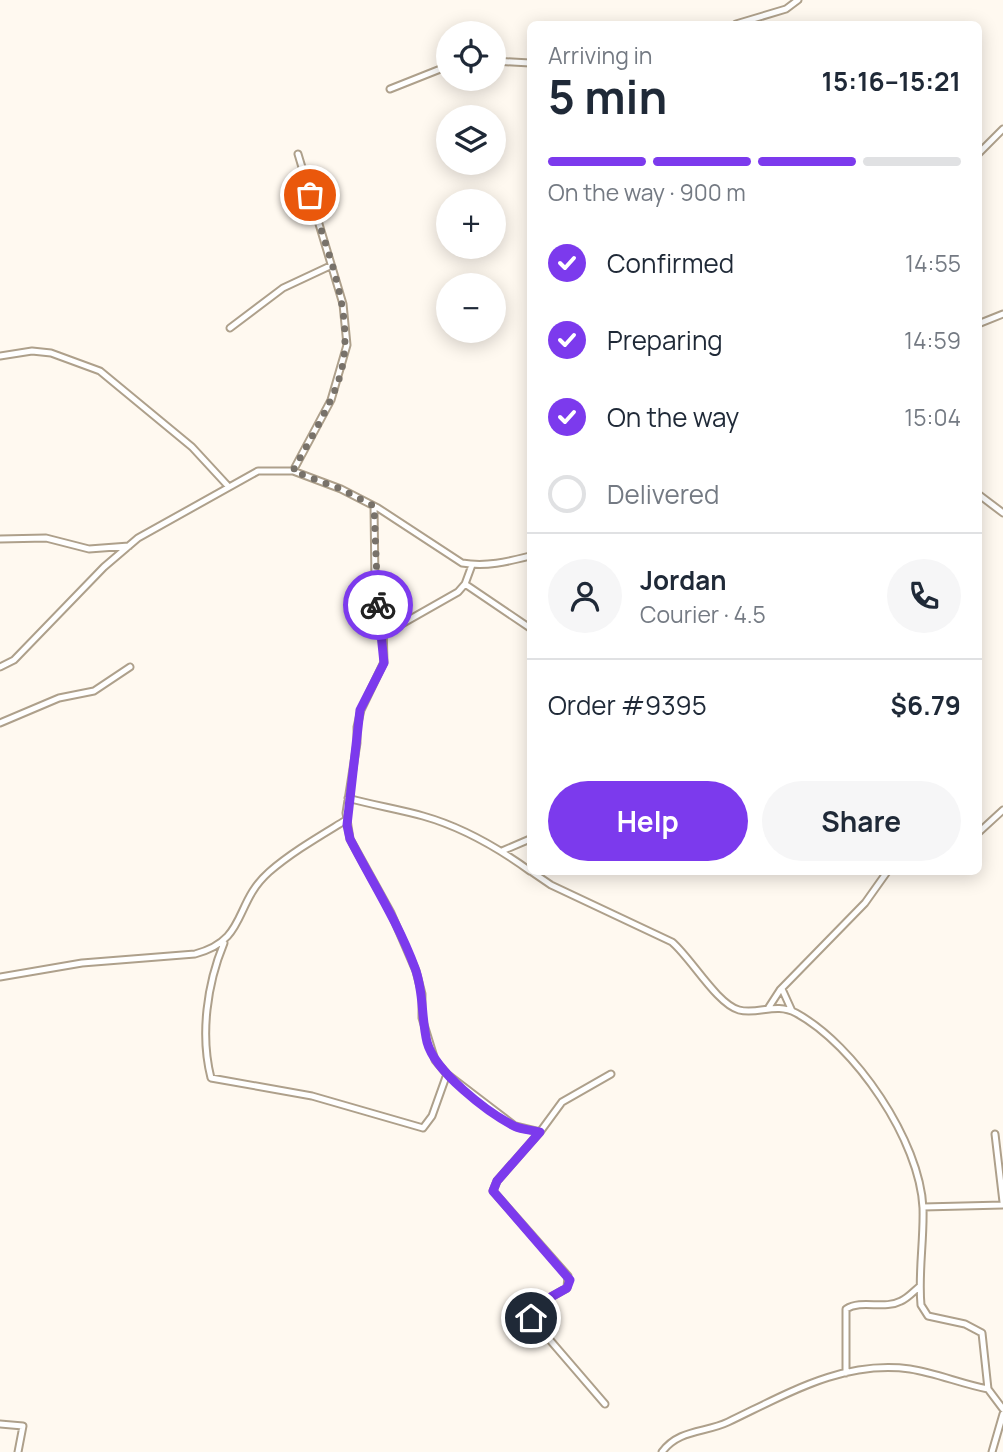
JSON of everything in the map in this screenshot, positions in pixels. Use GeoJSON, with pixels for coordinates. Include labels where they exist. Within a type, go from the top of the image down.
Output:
{"type":"FeatureCollection","features":[{"type":"Feature","properties":{"kind":"street"},"geometry":{"type":"LineString","coordinates":[[746,21],[786,9],[798,0]]}},
{"type":"Feature","properties":{"kind":"street"},"geometry":{"type":"LineString","coordinates":[[506,62],[527,63]]}},
{"type":"Feature","properties":{"kind":"street"},"geometry":{"type":"LineString","coordinates":[[390,89],[436,71]]}},
{"type":"Feature","properties":{"kind":"street"},"geometry":{"type":"LineString","coordinates":[[982,150],[1003,129]]}},
{"type":"Feature","properties":{"kind":"street"},"geometry":{"type":"LineString","coordinates":[[293,471],[331,400],[346,345],[343,304],[298,154]]}},
{"type":"Feature","properties":{"kind":"street"},"geometry":{"type":"LineString","coordinates":[[230,328],[284,288],[330,266]]}},
{"type":"Feature","properties":{"kind":"street"},"geometry":{"type":"LineString","coordinates":[[982,322],[1003,314]]}},
{"type":"Feature","properties":{"kind":"street"},"geometry":{"type":"LineString","coordinates":[[0,356],[32,351],[51,353],[100,371],[192,447],[228,486]]}},
{"type":"Feature","properties":{"kind":"street"},"geometry":{"type":"LineString","coordinates":[[0,667],[14,660],[129,546],[228,486],[258,471],[293,471],[341,489],[374,506],[462,564],[505,563],[527,557]]}},
{"type":"Feature","properties":{"kind":"street"},"geometry":{"type":"LineString","coordinates":[[982,497],[1003,513]]}},
{"type":"Feature","properties":{"kind":"street"},"geometry":{"type":"LineString","coordinates":[[374,506],[375,581],[384,634],[384,663],[360,710],[346,820],[350,839],[391,913],[416,971],[428,1045],[447,1074],[515,1126],[540,1132]]}},
{"type":"Feature","properties":{"kind":"street"},"geometry":{"type":"LineString","coordinates":[[0,539],[46,538],[89,550],[129,546]]}},
{"type":"Feature","properties":{"kind":"street"},"geometry":{"type":"LineString","coordinates":[[384,634],[449,598],[465,584],[472,565]]}},
{"type":"Feature","properties":{"kind":"street"},"geometry":{"type":"LineString","coordinates":[[465,584],[527,626]]}},
{"type":"Feature","properties":{"kind":"street"},"geometry":{"type":"LineString","coordinates":[[0,723],[59,698],[94,691],[130,667]]}},
{"type":"Feature","properties":{"kind":"street"},"geometry":{"type":"LineString","coordinates":[[348,798],[423,816],[475,836],[527,868]]}},
{"type":"Feature","properties":{"kind":"street"},"geometry":{"type":"LineString","coordinates":[[982,829],[1003,810]]}},
{"type":"Feature","properties":{"kind":"street"},"geometry":{"type":"LineString","coordinates":[[346,820],[268,873],[251,891],[233,931],[224,943],[215,970],[204,1037],[211,1078],[312,1096],[423,1128],[432,1116],[447,1074]]}},
{"type":"Feature","properties":{"kind":"street"},"geometry":{"type":"LineString","coordinates":[[502,851],[527,840]]}},
{"type":"Feature","properties":{"kind":"street"},"geometry":{"type":"LineString","coordinates":[[537,875],[551,885],[672,942],[689,957],[727,1004],[739,1010],[769,1007],[792,1011],[840,1045],[861,1068],[907,1149],[918,1178],[923,1207],[919,1287],[921,1305],[928,1316],[965,1324],[982,1333],[988,1389],[1003,1412],[992,1452]]}},
{"type":"Feature","properties":{"kind":"street"},"geometry":{"type":"LineString","coordinates":[[769,1007],[782,989],[865,904],[885,875]]}},
{"type":"Feature","properties":{"kind":"street"},"geometry":{"type":"LineString","coordinates":[[0,977],[82,963],[195,954],[224,943]]}},
{"type":"Feature","properties":{"kind":"street"},"geometry":{"type":"LineString","coordinates":[[782,989],[792,1011]]}},
{"type":"Feature","properties":{"kind":"street"},"geometry":{"type":"LineString","coordinates":[[605,1404],[531,1318],[533,1307],[567,1288],[568,1276],[493,1191],[497,1181],[562,1102],[611,1074]]}},
{"type":"Feature","properties":{"kind":"street"},"geometry":{"type":"LineString","coordinates":[[923,1207],[1003,1203],[995,1133]]}},
{"type":"Feature","properties":{"kind":"street"},"geometry":{"type":"LineString","coordinates":[[846,1373],[846,1309],[853,1306],[887,1306],[902,1301],[919,1287]]}},
{"type":"Feature","properties":{"kind":"street"},"geometry":{"type":"LineString","coordinates":[[662,1452],[683,1434],[725,1423],[826,1376],[908,1369],[988,1389]]}},
{"type":"Feature","properties":{"kind":"street"},"geometry":{"type":"LineString","coordinates":[[0,1424],[23,1426],[18,1452]]}},
{"type":"Feature","properties":{"kind":"way so far"},"geometry":{"type":"LineString","coordinates":[[310,195],[343,304],[346,345],[340,377],[331,400],[293,471],[341,489],[374,506],[373,537],[378,605]]}},
{"type":"Feature","properties":{"kind":"route"},"geometry":{"type":"LineString","coordinates":[[378,605],[383,625],[384,663],[378,679],[367,694],[356,727],[357,743],[346,813],[350,839],[391,913],[416,971],[422,993],[422,1018],[428,1045],[435,1060],[447,1074],[515,1126],[540,1132],[497,1181],[493,1191],[570,1280],[567,1288],[533,1307],[530,1311],[531,1318]]}}]}
